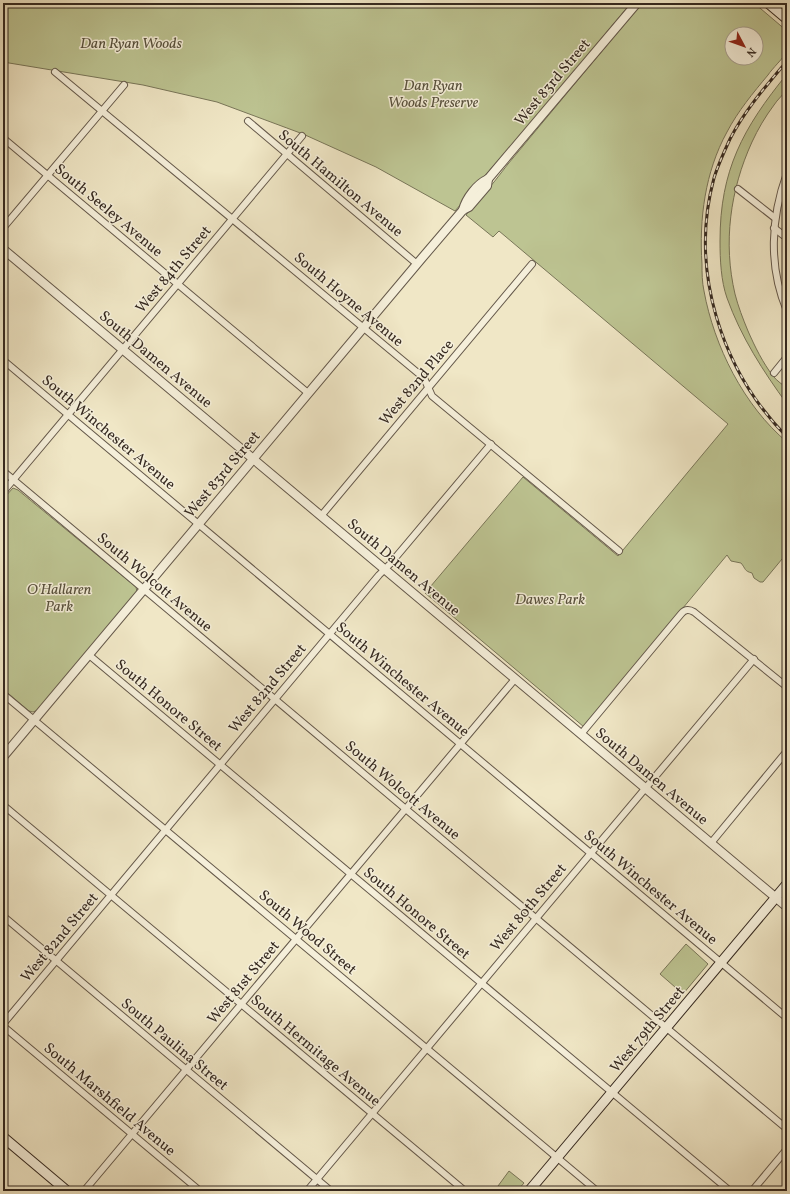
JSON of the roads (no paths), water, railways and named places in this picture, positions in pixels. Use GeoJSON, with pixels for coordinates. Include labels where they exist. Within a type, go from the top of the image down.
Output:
{"type":"FeatureCollection","features":[{"type":"Feature","properties":{"kind":"main road"},"geometry":{"type":"LineString","coordinates":[[768,3],[787,19]]}},
{"type":"Feature","properties":{"kind":"main road","name":"West 79th Street"},"geometry":{"type":"LineString","coordinates":[[529,1191],[787,884]]}},
{"type":"Feature","properties":{"kind":"main road"},"geometry":{"type":"LineString","coordinates":[[3,1138],[67,1191]]}},
{"type":"Feature","properties":{"kind":"street","name":"West 83rd Street"},"geometry":{"type":"LineString","coordinates":[[3,757],[417,264],[463,210],[469,207],[488,186],[488,179],[637,3]]}},
{"type":"Feature","properties":{"kind":"street","name":"South Hoyne Avenue"},"geometry":{"type":"LineString","coordinates":[[55,72],[424,378],[432,396],[619,551]]}},
{"type":"Feature","properties":{"kind":"street"},"geometry":{"type":"LineString","coordinates":[[3,228],[124,85]]}},
{"type":"Feature","properties":{"kind":"street","name":"South Hamilton Avenue"},"geometry":{"type":"LineString","coordinates":[[248,122],[417,264]]}},
{"type":"Feature","properties":{"kind":"street","name":"West 84th Street"},"geometry":{"type":"LineString","coordinates":[[3,492],[302,136]]}},
{"type":"Feature","properties":{"kind":"street","name":"South Seeley Avenue"},"geometry":{"type":"LineString","coordinates":[[3,138],[308,393]]}},
{"type":"Feature","properties":{"kind":"street"},"geometry":{"type":"LineString","coordinates":[[787,173],[777,204],[773,248],[774,263],[787,311]]}},
{"type":"Feature","properties":{"kind":"street"},"geometry":{"type":"LineString","coordinates":[[738,189],[775,218]]}},
{"type":"Feature","properties":{"kind":"street"},"geometry":{"type":"LineString","coordinates":[[774,228],[787,238]]}},
{"type":"Feature","properties":{"kind":"street","name":"South Damen Avenue"},"geometry":{"type":"LineString","coordinates":[[3,249],[787,907]]}},
{"type":"Feature","properties":{"kind":"street","name":"West 82nd Place"},"geometry":{"type":"LineString","coordinates":[[321,516],[532,264]]}},
{"type":"Feature","properties":{"kind":"street"},"geometry":{"type":"LineString","coordinates":[[774,373],[787,357]]}},
{"type":"Feature","properties":{"kind":"street","name":"South Winchester Avenue"},"geometry":{"type":"LineString","coordinates":[[3,360],[787,1018]]}},
{"type":"Feature","properties":{"kind":"street","name":"West 82nd Street"},"geometry":{"type":"LineString","coordinates":[[3,1025],[379,575],[385,570],[491,444]]}},
{"type":"Feature","properties":{"kind":"street","name":"South Wolcott Avenue"},"geometry":{"type":"LineString","coordinates":[[3,471],[787,1129]]}},
{"type":"Feature","properties":{"kind":"street"},"geometry":{"type":"LineString","coordinates":[[581,734],[681,614],[686,610],[694,612],[787,687]]}},
{"type":"Feature","properties":{"kind":"street","name":"South Honore Street"},"geometry":{"type":"LineString","coordinates":[[89,655],[730,1191]]}},
{"type":"Feature","properties":{"kind":"street","name":"West 80th Street"},"geometry":{"type":"LineString","coordinates":[[307,1191],[754,659]]}},
{"type":"Feature","properties":{"kind":"street","name":"West 81st Street"},"geometry":{"type":"LineString","coordinates":[[84,1191],[515,679]]}},
{"type":"Feature","properties":{"kind":"street","name":"South Wood Street"},"geometry":{"type":"LineString","coordinates":[[3,694],[596,1191]]}},
{"type":"Feature","properties":{"kind":"street"},"geometry":{"type":"LineString","coordinates":[[711,843],[787,751]]}},
{"type":"Feature","properties":{"kind":"street","name":"South Hermitage Avenue"},"geometry":{"type":"LineString","coordinates":[[3,805],[465,1191]]}},
{"type":"Feature","properties":{"kind":"street","name":"South Paulina Street"},"geometry":{"type":"LineString","coordinates":[[3,916],[331,1191]]}},
{"type":"Feature","properties":{"kind":"street","name":"South Marshfield Avenue"},"geometry":{"type":"LineString","coordinates":[[3,1025],[200,1191]]}},
{"type":"Feature","properties":{"kind":"street"},"geometry":{"type":"LineString","coordinates":[[752,1191],[787,1149]]}},
{"type":"Feature","properties":{"kind":"railway"},"geometry":{"type":"LineString","coordinates":[[787,61],[749,108],[736,128],[723,154],[714,178],[707,213],[706,248],[709,283],[716,317],[728,350],[744,381],[764,410],[787,437]]}},
{"type":"Feature","properties":{"kind":"park label","name":"Dan Ryan Woods"},"geometry":{"type":"Point","coordinates":[131,43]}},
{"type":"Feature","properties":{"kind":"park label","name":"Dan Ryan Woods Preserve"},"geometry":{"type":"Point","coordinates":[433,94]}},
{"type":"Feature","properties":{"kind":"park label","name":"O'Hallaren Park"},"geometry":{"type":"Point","coordinates":[59,598]}},
{"type":"Feature","properties":{"kind":"park label","name":"Dawes Park"},"geometry":{"type":"Point","coordinates":[550,599]}}]}
